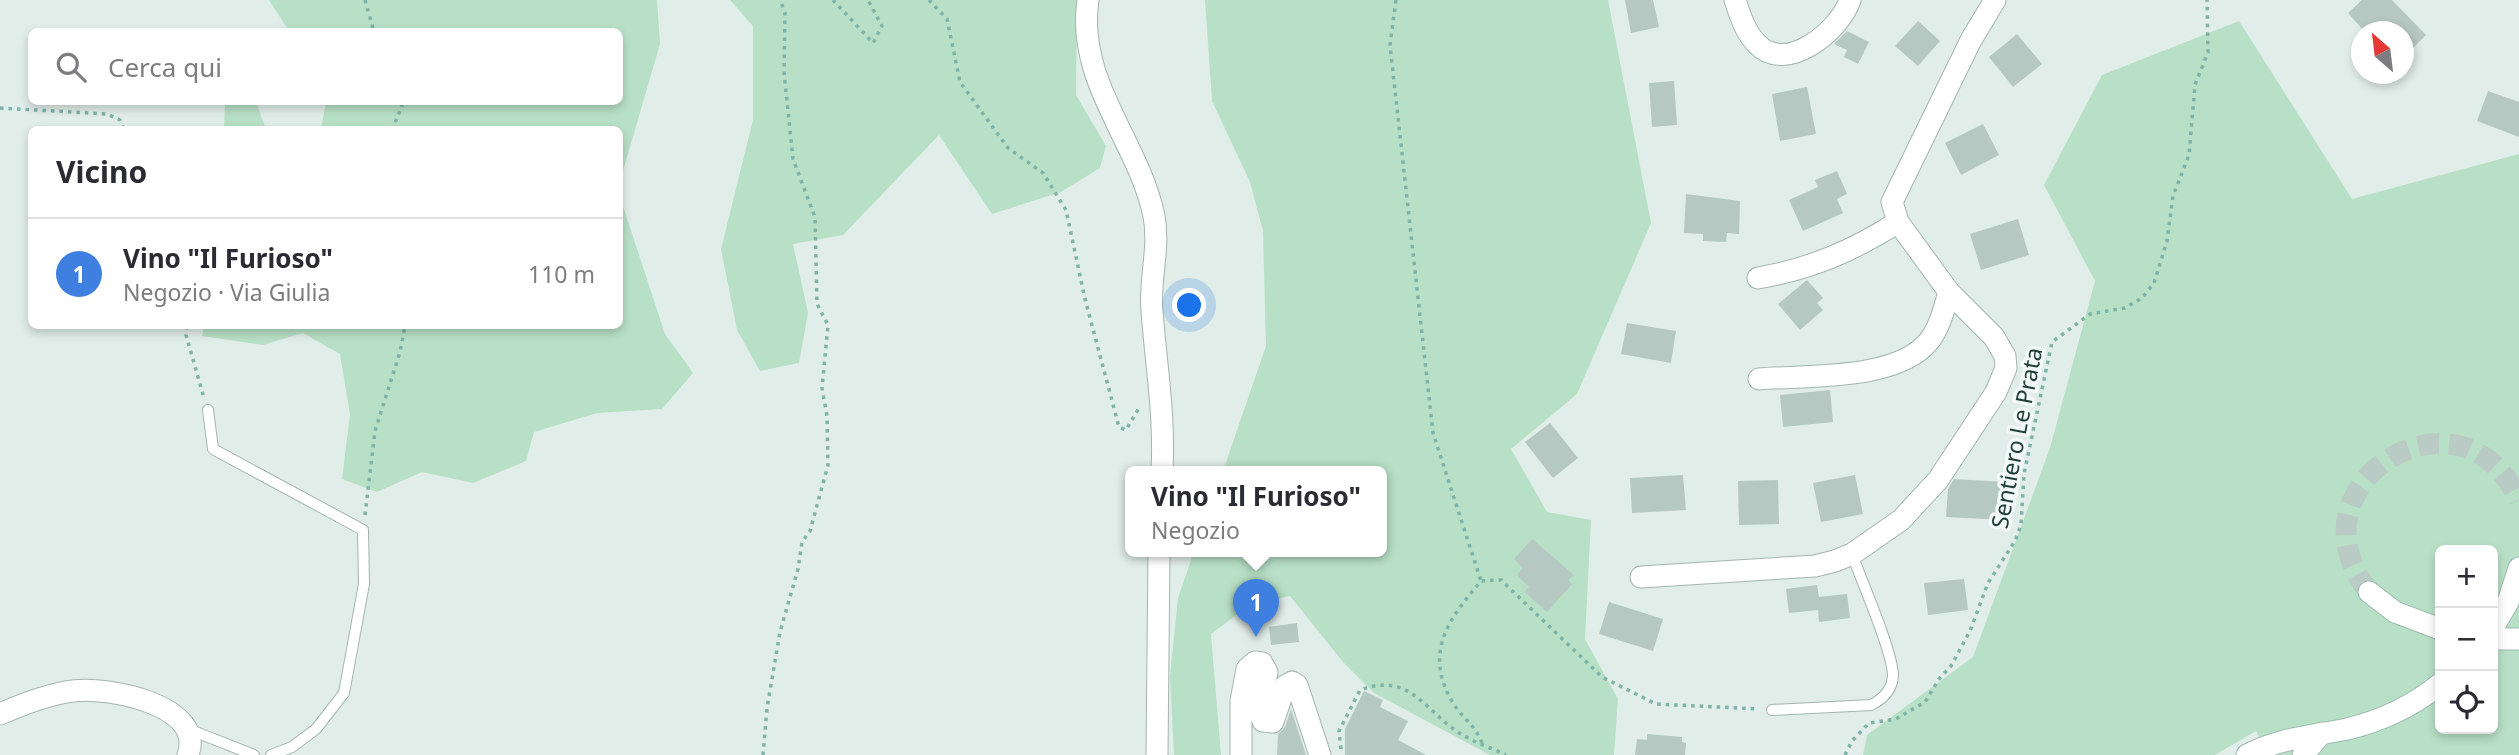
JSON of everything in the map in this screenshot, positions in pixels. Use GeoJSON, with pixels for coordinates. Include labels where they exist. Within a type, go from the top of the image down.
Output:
{"type":"FeatureCollection","features":[{"type":"Feature","properties":{"kind":"street"},"geometry":{"type":"LineString","coordinates":[[1088,0],[1086,36],[1093,71],[1108,109],[1137,165],[1153,215],[1157,259],[1152,312],[1163,402],[1162,466]]}},
{"type":"Feature","properties":{"kind":"street"},"geometry":{"type":"LineString","coordinates":[[1735,0],[1743,23],[1758,46],[1777,54],[1811,48],[1846,14],[1850,0]]}},
{"type":"Feature","properties":{"kind":"street"},"geometry":{"type":"LineString","coordinates":[[1641,577],[1815,566],[1852,554],[1918,505],[1986,408],[2004,374],[2005,356],[1999,344],[1949,292],[1898,222],[1892,207],[1895,193],[1916,158],[1971,40],[1995,0]]}},
{"type":"Feature","properties":{"kind":"street"},"geometry":{"type":"LineString","coordinates":[[1758,278],[1820,264],[1857,247],[1898,222]]}},
{"type":"Feature","properties":{"kind":"street"},"geometry":{"type":"LineString","coordinates":[[1759,379],[1864,370],[1908,359],[1923,347],[1935,332],[1949,292]]}},
{"type":"Feature","properties":{"kind":"street"},"geometry":{"type":"LineString","coordinates":[[1157,755],[1159,557]]}},
{"type":"Feature","properties":{"kind":"street"},"geometry":{"type":"LineString","coordinates":[[2498,618],[2518,576]]}},
{"type":"Feature","properties":{"kind":"street"},"geometry":{"type":"LineString","coordinates":[[2374,597],[2395,612],[2435,627]]}},
{"type":"Feature","properties":{"kind":"street"},"geometry":{"type":"LineString","coordinates":[[2498,639],[2519,639]]}},
{"type":"Feature","properties":{"kind":"street"},"geometry":{"type":"LineString","coordinates":[[1241,755],[1241,701],[1247,669],[1255,662],[1262,663],[1268,672],[1261,718],[1268,723],[1273,722],[1285,686],[1297,684],[1320,755]]}},
{"type":"Feature","properties":{"kind":"street"},"geometry":{"type":"LineString","coordinates":[[2247,755],[2287,740],[2357,726],[2388,715],[2435,687]]}},
{"type":"Feature","properties":{"kind":"street"},"geometry":{"type":"LineString","coordinates":[[0,714],[26,702],[71,691],[97,689],[153,704],[177,717],[188,729],[192,744],[188,755]]}},
{"type":"Feature","properties":{"kind":"street"},"geometry":{"type":"LineString","coordinates":[[2304,755],[2322,733]]}},
{"type":"Feature","properties":{"kind":"lane"},"geometry":{"type":"LineString","coordinates":[[208,410],[213,449],[363,530],[364,584],[344,694],[316,729],[292,747],[271,755]]}},
{"type":"Feature","properties":{"kind":"lane"},"geometry":{"type":"LineString","coordinates":[[1772,710],[1871,705],[1880,701],[1891,685],[1889,656],[1852,554]]}},
{"type":"Feature","properties":{"kind":"lane"},"geometry":{"type":"LineString","coordinates":[[188,729],[254,755]]}},
{"type":"Feature","properties":{"kind":"path"},"geometry":{"type":"LineString","coordinates":[[365,0],[373,28]]}},
{"type":"Feature","properties":{"kind":"path"},"geometry":{"type":"LineString","coordinates":[[762,755],[780,632],[798,569],[802,542],[810,531],[828,465],[822,388],[828,325],[817,304],[815,217],[793,159],[784,72],[785,13],[780,0]]}},
{"type":"Feature","properties":{"kind":"path"},"geometry":{"type":"LineString","coordinates":[[832,0],[873,43],[882,26],[868,0]]}},
{"type":"Feature","properties":{"kind":"path"},"geometry":{"type":"LineString","coordinates":[[929,0],[947,19],[960,82],[1008,148],[1043,173],[1066,210],[1085,299],[1119,427],[1126,430],[1142,402]]}},
{"type":"Feature","properties":{"kind":"path"},"geometry":{"type":"LineString","coordinates":[[1396,0],[1391,45],[1433,433],[1481,581]]}},
{"type":"Feature","properties":{"kind":"path","name":"Sentiero Le Prata"},"geometry":{"type":"LineString","coordinates":[[1845,755],[1852,741],[1869,723],[1896,719],[1926,702],[1939,679],[1951,666],[1970,631],[1988,583],[2015,541],[2021,524],[2024,474],[2052,342],[2090,314],[2125,308],[2142,298],[2154,283],[2167,242],[2174,196],[2189,155],[2195,85],[2208,52],[2207,0]]}},
{"type":"Feature","properties":{"kind":"path"},"geometry":{"type":"LineString","coordinates":[[394,126],[402,105]]}},
{"type":"Feature","properties":{"kind":"path"},"geometry":{"type":"LineString","coordinates":[[0,108],[107,114],[120,120],[122,126]]}},
{"type":"Feature","properties":{"kind":"path"},"geometry":{"type":"LineString","coordinates":[[187,329],[186,335],[208,410]]}},
{"type":"Feature","properties":{"kind":"path"},"geometry":{"type":"LineString","coordinates":[[363,530],[375,431],[400,352],[404,329]]}},
{"type":"Feature","properties":{"kind":"path"},"geometry":{"type":"LineString","coordinates":[[1481,581],[1501,580],[1602,677],[1656,704],[1772,710]]}},
{"type":"Feature","properties":{"kind":"path"},"geometry":{"type":"LineString","coordinates":[[1481,581],[1440,638],[1438,665],[1453,703],[1478,732],[1482,743]]}},
{"type":"Feature","properties":{"kind":"path"},"geometry":{"type":"LineString","coordinates":[[1342,755],[1339,731],[1360,690],[1377,683],[1401,687],[1430,706],[1461,734],[1506,755]]}},
{"type":"Feature","properties":{"kind":"green space"},"geometry":{"type":"Polygon","coordinates":[[[269,0],[657,0],[660,44],[623,171],[623,126],[322,126],[325,105],[623,105],[623,28],[287,28],[269,0]]]}},
{"type":"Feature","properties":{"kind":"green space"},"geometry":{"type":"Polygon","coordinates":[[[730,0],[1077,0],[1076,95],[1106,146],[1100,168],[1061,192],[992,214],[939,135],[843,235],[793,244],[808,313],[799,363],[760,371],[737,330],[721,249],[753,120],[753,26],[730,0]]]}},
{"type":"Feature","properties":{"kind":"green space"},"geometry":{"type":"Polygon","coordinates":[[[1205,0],[1608,0],[1651,223],[1577,394],[1511,449],[1547,512],[1591,520],[1585,639],[1618,699],[1614,755],[1490,755],[1374,693],[1343,662],[1290,596],[1251,604],[1211,634],[1221,755],[1174,755],[1170,676],[1178,598],[1192,557],[1387,557],[1387,466],[1225,466],[1266,346],[1263,231],[1250,182],[1212,101],[1205,0]]]}},
{"type":"Feature","properties":{"kind":"green space"},"geometry":{"type":"Polygon","coordinates":[[[2239,21],[2352,199],[2519,154],[2519,755],[2268,755],[2256,731],[2215,755],[1863,755],[1867,735],[1973,657],[2050,448],[2095,281],[2044,185],[2102,75],[2239,21]]]}},
{"type":"Feature","properties":{"kind":"green space"},"geometry":{"type":"Polygon","coordinates":[[[225,105],[257,105],[265,126],[224,126],[225,105]]]}},
{"type":"Feature","properties":{"kind":"green space"},"geometry":{"type":"Polygon","coordinates":[[[623,206],[665,334],[693,373],[662,409],[597,413],[534,432],[526,461],[473,483],[422,472],[377,492],[342,479],[350,414],[340,354],[303,333],[263,345],[202,336],[203,329],[623,329],[623,206]]]}},
{"type":"Feature","properties":{"kind":"building"},"geometry":{"type":"Polygon","coordinates":[[[1625,0],[1653,0],[1659,27],[1631,33],[1625,0]]]}},
{"type":"Feature","properties":{"kind":"building"},"geometry":{"type":"Polygon","coordinates":[[[2362,0],[2392,0],[2412,21],[2355,21],[2348,13],[2362,0]]]}},
{"type":"Feature","properties":{"kind":"building"},"geometry":{"type":"Polygon","coordinates":[[[1918,21],[1940,41],[1918,66],[1895,46],[1918,21]]]}},
{"type":"Feature","properties":{"kind":"building"},"geometry":{"type":"Polygon","coordinates":[[[2414,23],[2426,35],[2414,47],[2414,23]]]}},
{"type":"Feature","properties":{"kind":"building"},"geometry":{"type":"Polygon","coordinates":[[[1847,31],[1869,42],[1858,64],[1844,57],[1847,50],[1834,44],[1847,31]]]}},
{"type":"Feature","properties":{"kind":"building"},"geometry":{"type":"Polygon","coordinates":[[[2017,34],[2042,64],[2013,87],[1989,57],[2017,34]]]}},
{"type":"Feature","properties":{"kind":"building"},"geometry":{"type":"Polygon","coordinates":[[[1674,81],[1677,125],[1652,127],[1649,83],[1674,81]]]}},
{"type":"Feature","properties":{"kind":"building"},"geometry":{"type":"Polygon","coordinates":[[[1807,87],[1816,134],[1780,141],[1772,94],[1807,87]]]}},
{"type":"Feature","properties":{"kind":"building"},"geometry":{"type":"Polygon","coordinates":[[[2488,91],[2519,102],[2519,137],[2477,121],[2488,91]]]}},
{"type":"Feature","properties":{"kind":"building"},"geometry":{"type":"Polygon","coordinates":[[[1983,124],[1999,155],[1961,175],[1945,143],[1983,124]]]}},
{"type":"Feature","properties":{"kind":"building"},"geometry":{"type":"Polygon","coordinates":[[[1837,171],[1847,194],[1837,199],[1843,213],[1803,231],[1789,200],[1818,187],[1815,180],[1837,171]]]}},
{"type":"Feature","properties":{"kind":"building"},"geometry":{"type":"Polygon","coordinates":[[[1686,194],[1740,201],[1739,234],[1727,233],[1726,242],[1703,241],[1703,234],[1684,233],[1686,194]]]}},
{"type":"Feature","properties":{"kind":"building"},"geometry":{"type":"Polygon","coordinates":[[[2018,219],[2029,255],[1981,270],[1970,234],[2018,219]]]}},
{"type":"Feature","properties":{"kind":"building"},"geometry":{"type":"Polygon","coordinates":[[[1807,280],[1823,298],[1817,303],[1823,310],[1800,330],[1778,304],[1807,280]]]}},
{"type":"Feature","properties":{"kind":"building"},"geometry":{"type":"Polygon","coordinates":[[[1627,323],[1676,331],[1671,363],[1621,354],[1627,323]]]}},
{"type":"Feature","properties":{"kind":"building"},"geometry":{"type":"Polygon","coordinates":[[[1830,390],[1833,422],[1783,427],[1780,395],[1830,390]]]}},
{"type":"Feature","properties":{"kind":"building"},"geometry":{"type":"Polygon","coordinates":[[[1550,423],[1578,458],[1553,478],[1525,442],[1550,423]]]}},
{"type":"Feature","properties":{"kind":"building"},"geometry":{"type":"Polygon","coordinates":[[[1683,475],[1686,510],[1632,513],[1630,478],[1683,475]]]}},
{"type":"Feature","properties":{"kind":"building"},"geometry":{"type":"Polygon","coordinates":[[[1855,475],[1863,514],[1821,522],[1813,483],[1855,475]]]}},
{"type":"Feature","properties":{"kind":"building"},"geometry":{"type":"Polygon","coordinates":[[[1954,479],[2006,482],[2003,520],[1946,517],[1948,489],[1954,479]]]}},
{"type":"Feature","properties":{"kind":"building"},"geometry":{"type":"Polygon","coordinates":[[[1778,480],[1779,524],[1739,525],[1738,481],[1778,480]]]}},
{"type":"Feature","properties":{"kind":"building"},"geometry":{"type":"Polygon","coordinates":[[[1532,539],[1574,575],[1568,580],[1572,584],[1547,612],[1525,592],[1529,587],[1517,575],[1523,568],[1514,559],[1532,539]]]}},
{"type":"Feature","properties":{"kind":"building"},"geometry":{"type":"Polygon","coordinates":[[[1964,579],[1968,610],[1928,615],[1924,583],[1964,579]]]}},
{"type":"Feature","properties":{"kind":"building"},"geometry":{"type":"Polygon","coordinates":[[[1817,585],[1819,597],[1847,594],[1850,618],[1819,622],[1818,610],[1789,613],[1786,589],[1817,585]]]}},
{"type":"Feature","properties":{"kind":"building"},"geometry":{"type":"Polygon","coordinates":[[[1609,602],[1663,619],[1653,651],[1599,634],[1609,602]]]}},
{"type":"Feature","properties":{"kind":"building"},"geometry":{"type":"Polygon","coordinates":[[[1297,623],[1299,642],[1271,645],[1269,627],[1297,623]]]}},
{"type":"Feature","properties":{"kind":"building"},"geometry":{"type":"Polygon","coordinates":[[[1364,691],[1383,700],[1380,707],[1408,721],[1398,740],[1426,755],[1345,755],[1345,729],[1364,691]]]}},
{"type":"Feature","properties":{"kind":"building"},"geometry":{"type":"Polygon","coordinates":[[[1291,709],[1306,755],[1277,755],[1278,734],[1285,727],[1291,709]]]}},
{"type":"Feature","properties":{"kind":"building"},"geometry":{"type":"Polygon","coordinates":[[[1647,734],[1682,737],[1682,742],[1686,743],[1685,755],[1635,755],[1637,739],[1647,740],[1647,734]]]}},
{"type":"Feature","properties":{"kind":"tunnel"},"geometry":{"type":"LineString","coordinates":[[2369,592],[2348,552],[2348,514],[2364,482],[2390,458],[2424,445],[2459,446],[2493,463],[2519,500]]}},
{"type":"Feature","properties":{"kind":"place","name":"Vino \"Il Furioso\""},"geometry":{"type":"Point","coordinates":[1256,637]}}]}
